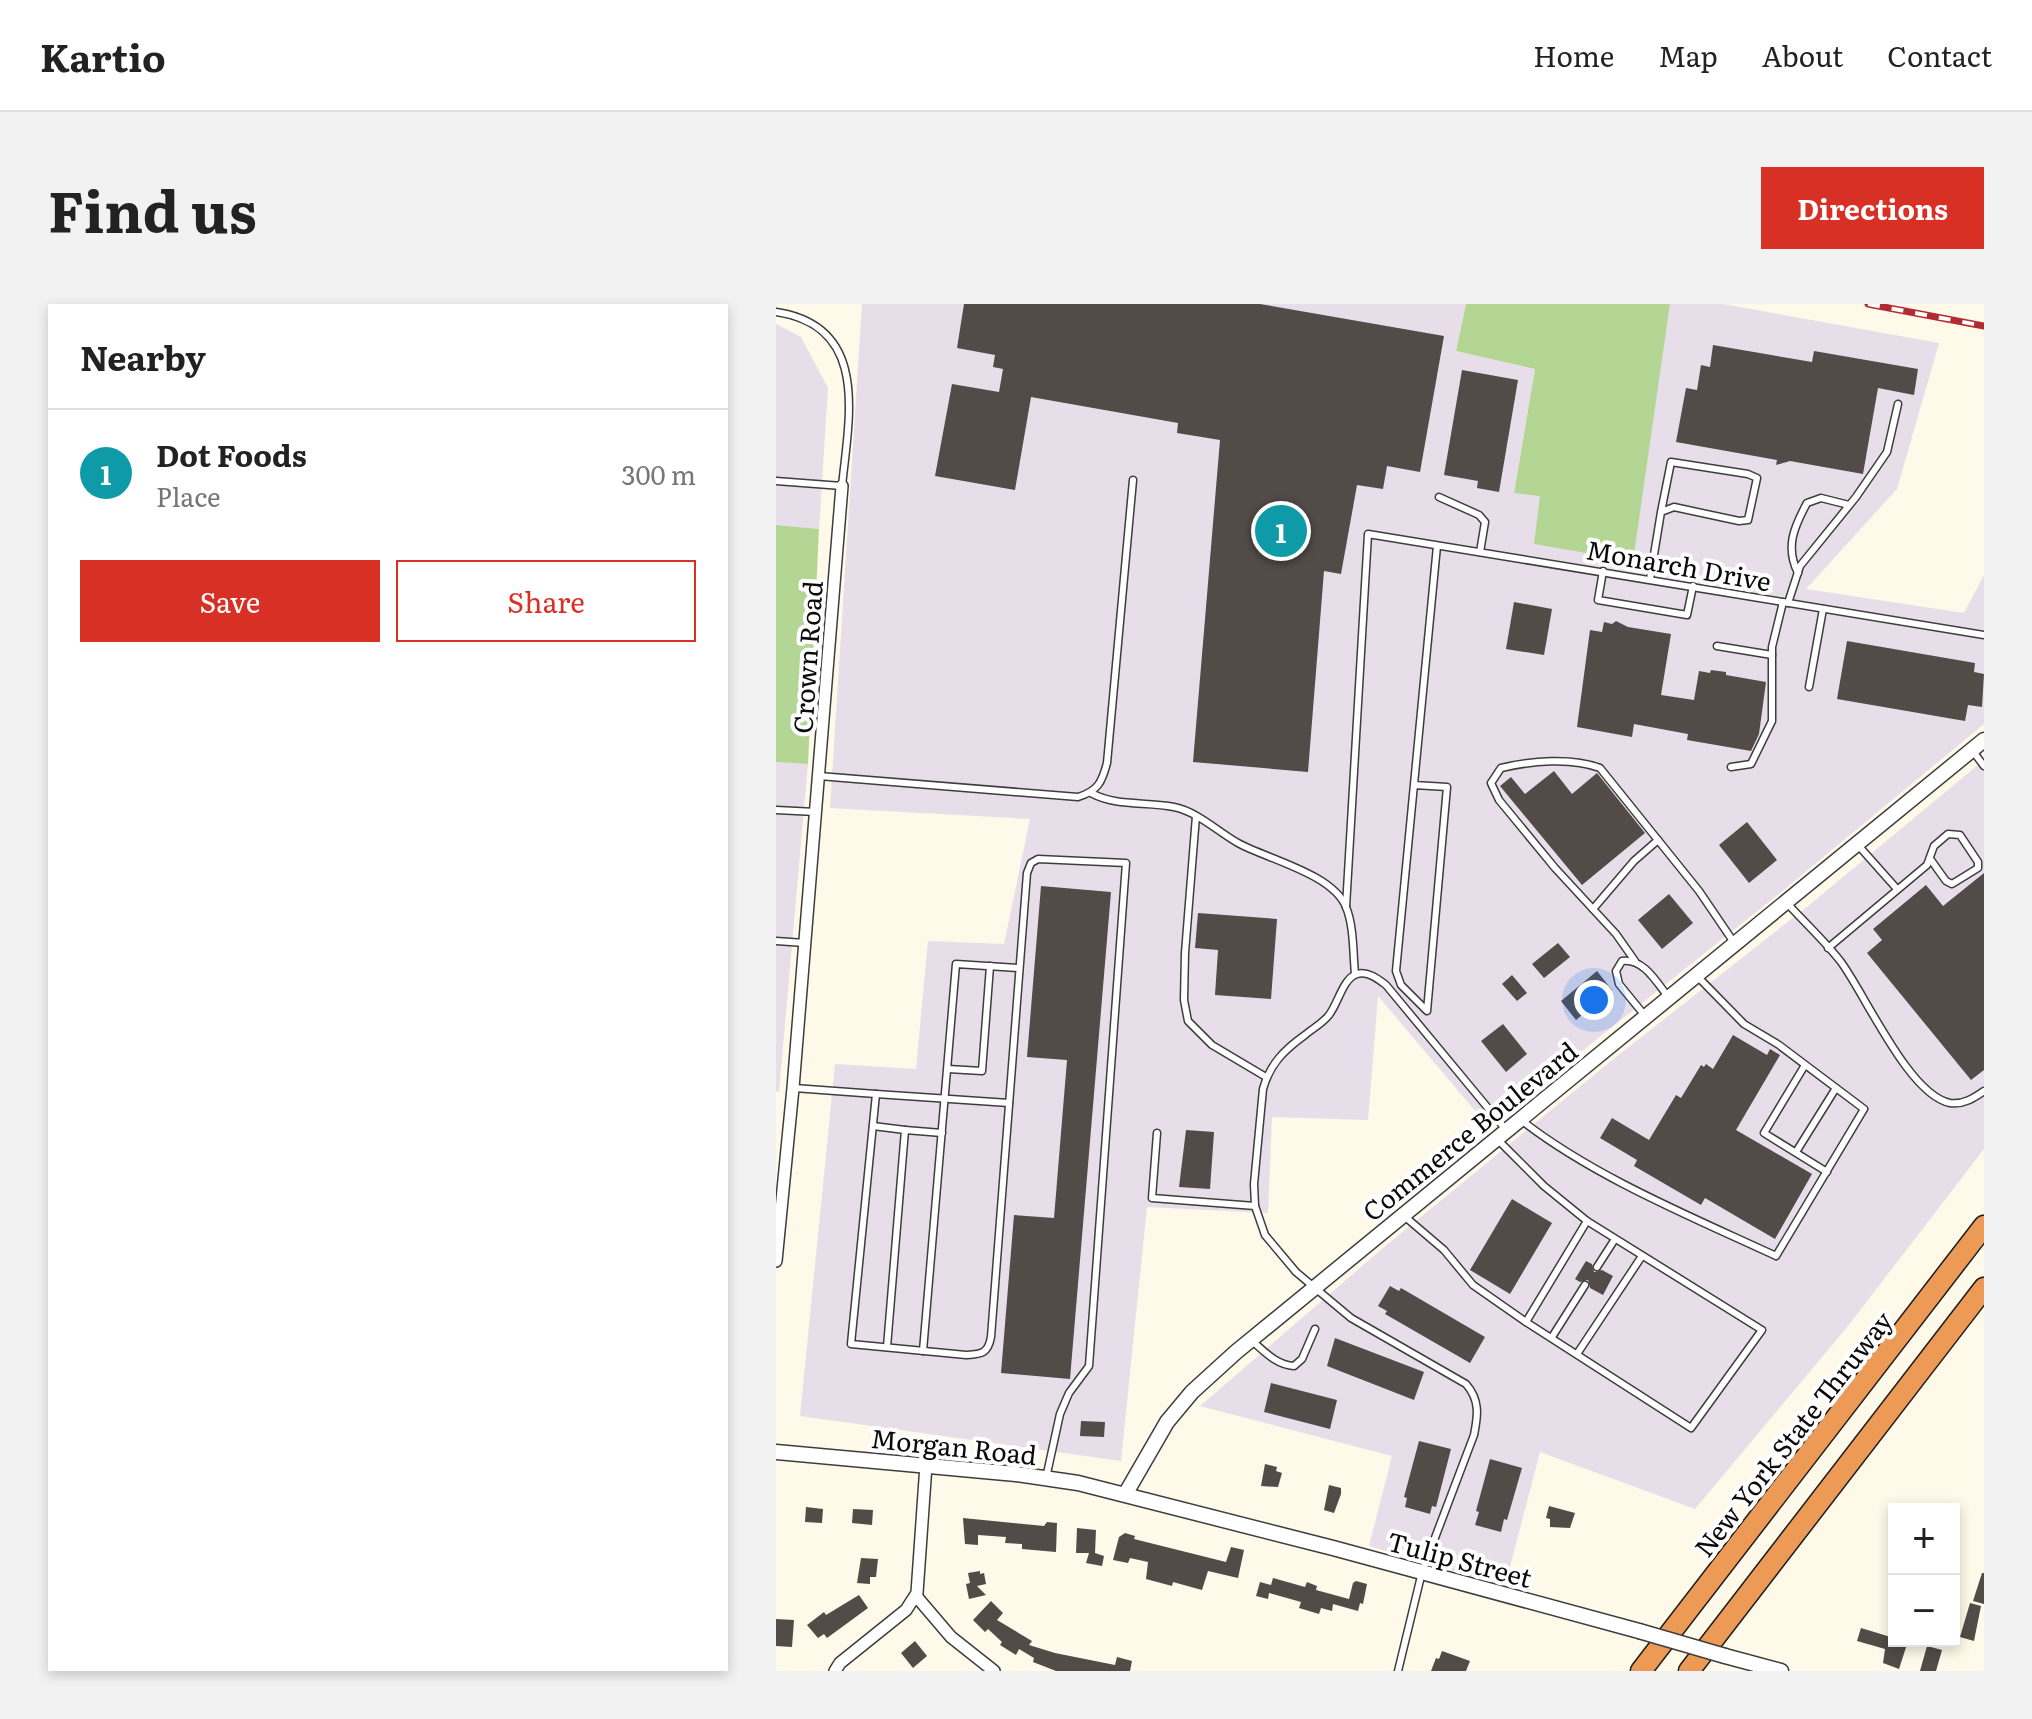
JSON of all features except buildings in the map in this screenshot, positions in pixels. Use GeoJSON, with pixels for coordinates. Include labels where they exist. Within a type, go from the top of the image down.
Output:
{"type":"FeatureCollection","features":[{"type":"Feature","properties":{"kind":"highway","name":"New York State Thruway"},"geometry":{"type":"LineString","coordinates":[[1641,1671],[1984,1226]]}},
{"type":"Feature","properties":{"kind":"highway"},"geometry":{"type":"LineString","coordinates":[[1689,1671],[1984,1288]]}},
{"type":"Feature","properties":{"kind":"street","name":"Crown Road"},"geometry":{"type":"LineString","coordinates":[[776,1261],[842,486]]}},
{"type":"Feature","properties":{"kind":"street","name":"Commerce Boulevard"},"geometry":{"type":"LineString","coordinates":[[1126,1493],[1167,1422],[1192,1392],[1251,1340],[1984,740]]}},
{"type":"Feature","properties":{"kind":"street","name":"Morgan Road"},"geometry":{"type":"LineString","coordinates":[[776,1452],[1046,1478],[1126,1493]]}},
{"type":"Feature","properties":{"kind":"street"},"geometry":{"type":"LineString","coordinates":[[835,1671],[840,1663],[906,1610],[916,1596],[926,1465]]}},
{"type":"Feature","properties":{"kind":"street","name":"Tulip Street"},"geometry":{"type":"LineString","coordinates":[[1126,1493],[1781,1671]]}},
{"type":"Feature","properties":{"kind":"street"},"geometry":{"type":"LineString","coordinates":[[916,1596],[951,1637],[994,1671]]}},
{"type":"Feature","properties":{"kind":"lane"},"geometry":{"type":"LineString","coordinates":[[776,312],[798,315],[813,323],[833,343],[843,359],[850,383],[842,486],[776,481]]}},
{"type":"Feature","properties":{"kind":"lane"},"geometry":{"type":"LineString","coordinates":[[1731,767],[1751,764],[1769,730],[1774,695],[1772,655],[1786,602],[1800,566],[1887,452],[1898,404]]}},
{"type":"Feature","properties":{"kind":"lane"},"geometry":{"type":"LineString","coordinates":[[1650,579],[1661,512],[1671,462],[1757,478],[1748,520],[1739,521],[1674,507],[1661,512]]}},
{"type":"Feature","properties":{"kind":"lane"},"geometry":{"type":"LineString","coordinates":[[819,776],[1078,797],[1091,793],[1101,783],[1107,763],[1133,480]]}},
{"type":"Feature","properties":{"kind":"lane"},"geometry":{"type":"LineString","coordinates":[[1439,497],[1479,515],[1485,522],[1480,552]]}},
{"type":"Feature","properties":{"kind":"lane"},"geometry":{"type":"LineString","coordinates":[[1798,573],[1791,552],[1793,529],[1807,503],[1821,498],[1849,505]]}},
{"type":"Feature","properties":{"kind":"lane","name":"Monarch Drive"},"geometry":{"type":"LineString","coordinates":[[1346,907],[1368,534],[1984,635]]}},
{"type":"Feature","properties":{"kind":"lane"},"geometry":{"type":"LineString","coordinates":[[1414,785],[1447,787],[1427,1011],[1401,985],[1396,971],[1437,546]]}},
{"type":"Feature","properties":{"kind":"lane"},"geometry":{"type":"LineString","coordinates":[[1603,571],[1598,600],[1687,615],[1693,586]]}},
{"type":"Feature","properties":{"kind":"lane"},"geometry":{"type":"LineString","coordinates":[[1809,687],[1823,609]]}},
{"type":"Feature","properties":{"kind":"lane"},"geometry":{"type":"LineString","coordinates":[[1717,646],[1772,655]]}},
{"type":"Feature","properties":{"kind":"lane"},"geometry":{"type":"LineString","coordinates":[[1972,750],[1984,766]]}},
{"type":"Feature","properties":{"kind":"lane"},"geometry":{"type":"LineString","coordinates":[[1635,961],[1631,952],[1499,800],[1491,783],[1501,768],[1522,763],[1588,763],[1600,768],[1699,891],[1735,944]]}},
{"type":"Feature","properties":{"kind":"lane"},"geometry":{"type":"LineString","coordinates":[[1091,793],[1110,802],[1174,807],[1333,889],[1346,907],[1355,974]]}},
{"type":"Feature","properties":{"kind":"lane"},"geometry":{"type":"LineString","coordinates":[[776,810],[816,812]]}},
{"type":"Feature","properties":{"kind":"lane"},"geometry":{"type":"LineString","coordinates":[[1196,816],[1185,953],[1184,1000],[1188,1021],[1212,1045],[1266,1077]]}},
{"type":"Feature","properties":{"kind":"lane"},"geometry":{"type":"LineString","coordinates":[[1828,948],[1931,860],[1934,846],[1948,834],[1960,835],[1978,862],[1978,868],[1952,884],[1931,860]]}},
{"type":"Feature","properties":{"kind":"lane"},"geometry":{"type":"LineString","coordinates":[[1593,909],[1634,861],[1658,840]]}},
{"type":"Feature","properties":{"kind":"lane"},"geometry":{"type":"LineString","coordinates":[[1857,844],[1897,889]]}},
{"type":"Feature","properties":{"kind":"lane"},"geometry":{"type":"LineString","coordinates":[[876,1094],[851,1344],[983,1354],[989,1349],[1027,873],[1031,863],[1038,859],[1126,863],[1089,1366],[1069,1393],[1060,1414],[1046,1478]]}},
{"type":"Feature","properties":{"kind":"lane"},"geometry":{"type":"LineString","coordinates":[[1786,902],[1841,962],[1919,1084],[1948,1103],[1966,1102],[1984,1091]]}},
{"type":"Feature","properties":{"kind":"lane"},"geometry":{"type":"LineString","coordinates":[[776,941],[805,943]]}},
{"type":"Feature","properties":{"kind":"lane"},"geometry":{"type":"LineString","coordinates":[[1646,1017],[1619,984],[1618,966],[1622,961],[1635,961],[1642,965],[1669,998]]}},
{"type":"Feature","properties":{"kind":"lane"},"geometry":{"type":"LineString","coordinates":[[923,1351],[956,964],[1019,968]]}},
{"type":"Feature","properties":{"kind":"lane"},"geometry":{"type":"LineString","coordinates":[[948,1069],[982,1071],[990,966]]}},
{"type":"Feature","properties":{"kind":"lane"},"geometry":{"type":"LineString","coordinates":[[1398,1671],[1422,1572],[1474,1435],[1478,1413],[1473,1392],[1437,1365],[1351,1318],[1296,1272],[1265,1235],[1255,1206],[1254,1184],[1266,1077],[1278,1056],[1332,1013],[1347,981],[1355,974],[1375,976],[1386,985],[1544,1186],[1587,1221],[1762,1330],[1691,1428],[1473,1285],[1444,1250],[1403,1215]]}},
{"type":"Feature","properties":{"kind":"lane"},"geometry":{"type":"LineString","coordinates":[[1521,1120],[1550,1143],[1664,1204],[1776,1256],[1864,1109],[1779,1045],[1744,1024],[1696,976]]}},
{"type":"Feature","properties":{"kind":"lane"},"geometry":{"type":"LineString","coordinates":[[1805,1065],[1764,1133],[1827,1172]]}},
{"type":"Feature","properties":{"kind":"lane"},"geometry":{"type":"LineString","coordinates":[[793,1088],[1009,1103]]}},
{"type":"Feature","properties":{"kind":"lane"},"geometry":{"type":"LineString","coordinates":[[1796,1152],[1836,1088]]}},
{"type":"Feature","properties":{"kind":"lane"},"geometry":{"type":"LineString","coordinates":[[873,1126],[942,1133]]}},
{"type":"Feature","properties":{"kind":"lane"},"geometry":{"type":"LineString","coordinates":[[887,1347],[905,1130]]}},
{"type":"Feature","properties":{"kind":"lane"},"geometry":{"type":"LineString","coordinates":[[1157,1133],[1152,1198],[1255,1206]]}},
{"type":"Feature","properties":{"kind":"lane"},"geometry":{"type":"LineString","coordinates":[[1526,1322],[1587,1221]]}},
{"type":"Feature","properties":{"kind":"lane"},"geometry":{"type":"LineString","coordinates":[[1597,1267],[1615,1239]]}},
{"type":"Feature","properties":{"kind":"lane"},"geometry":{"type":"LineString","coordinates":[[1577,1354],[1642,1256]]}},
{"type":"Feature","properties":{"kind":"lane"},"geometry":{"type":"LineString","coordinates":[[1552,1337],[1585,1285]]}},
{"type":"Feature","properties":{"kind":"lane"},"geometry":{"type":"LineString","coordinates":[[1251,1340],[1273,1359],[1294,1366],[1302,1359],[1315,1329]]}},
{"type":"Feature","properties":{"kind":"shaded area"},"geometry":{"type":"Polygon","coordinates":[[[862,304],[1466,304],[1456,351],[1535,369],[1514,492],[1540,495],[1632,561],[1670,304],[1723,304],[1939,343],[1897,489],[1806,589],[1964,613],[1984,575],[1984,724],[1780,893],[1488,1126],[1378,996],[1368,1120],[1272,1117],[1268,1213],[1147,1207],[1121,1461],[800,1416],[835,1064],[916,1069],[928,941],[1004,944],[1030,819],[830,808],[862,304]]]}},
{"type":"Feature","properties":{"kind":"shaded area"},"geometry":{"type":"Polygon","coordinates":[[[776,324],[801,337],[828,388],[819,529],[776,525],[776,324]]]}},
{"type":"Feature","properties":{"kind":"shaded area"},"geometry":{"type":"Polygon","coordinates":[[[1984,760],[1984,1149],[1848,1326],[1695,1509],[1540,1452],[1505,1586],[1369,1546],[1392,1456],[1200,1406],[1383,1248],[1984,760]]]}},
{"type":"Feature","properties":{"kind":"shaded area"},"geometry":{"type":"Polygon","coordinates":[[[776,762],[808,764],[779,1092],[776,1091],[776,762]]]}},
{"type":"Feature","properties":{"kind":"green space"},"geometry":{"type":"Polygon","coordinates":[[[1466,304],[1670,304],[1633,561],[1534,544],[1540,496],[1514,493],[1535,369],[1456,351],[1466,304]]]}},
{"type":"Feature","properties":{"kind":"green space"},"geometry":{"type":"Polygon","coordinates":[[[776,525],[819,529],[808,764],[776,762],[776,525]]]}},
{"type":"Feature","properties":{"kind":"railway"},"geometry":{"type":"LineString","coordinates":[[1868,304],[1984,326]]}},
{"type":"Feature","properties":{"kind":"place","name":"Dot Foods"},"geometry":{"type":"Point","coordinates":[1281,531]}}]}
